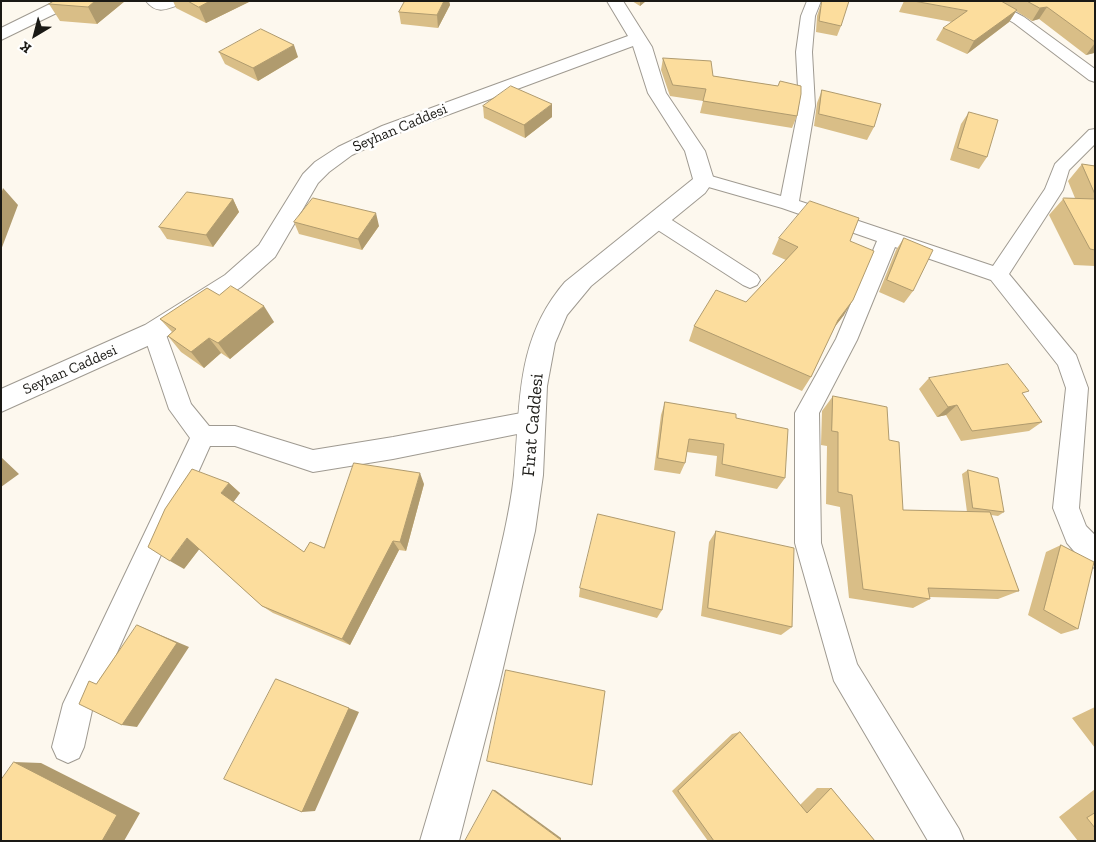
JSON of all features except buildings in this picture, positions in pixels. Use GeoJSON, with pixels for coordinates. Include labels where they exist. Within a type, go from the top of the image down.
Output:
{"type":"FeatureCollection","features":[{"type":"Feature","properties":{"kind":"street"},"geometry":{"type":"LineString","coordinates":[[1,36],[69,1]]}},
{"type":"Feature","properties":{"kind":"street"},"geometry":{"type":"LineString","coordinates":[[153,1],[160,6],[176,1]]}},
{"type":"Feature","properties":{"kind":"street"},"geometry":{"type":"LineString","coordinates":[[615,1],[647,55],[657,93],[695,151],[704,180],[789,204],[998,274],[1060,350],[1074,375],[1077,388],[1066,508],[1076,534],[1095,555]]}},
{"type":"Feature","properties":{"kind":"street"},"geometry":{"type":"LineString","coordinates":[[789,204],[807,106],[804,52],[808,16],[814,1]]}},
{"type":"Feature","properties":{"kind":"street"},"geometry":{"type":"LineString","coordinates":[[983,1],[1019,20],[1095,77]]}},
{"type":"Feature","properties":{"kind":"street","name":"Seyhan Caddesi"},"geometry":{"type":"LineString","coordinates":[[1,401],[154,332],[209,298],[267,251],[310,179],[345,151],[388,130],[638,38]]}},
{"type":"Feature","properties":{"kind":"street"},"geometry":{"type":"LineString","coordinates":[[998,274],[1054,190],[1061,168],[1095,134]]}},
{"type":"Feature","properties":{"kind":"street"},"geometry":{"type":"LineString","coordinates":[[1061,168],[1086,171]]}},
{"type":"Feature","properties":{"kind":"street","name":"Fırat Caddesi"},"geometry":{"type":"LineString","coordinates":[[439,841],[512,566],[526,496],[533,385],[540,352],[550,323],[564,300],[583,277],[698,188],[704,180]]}},
{"type":"Feature","properties":{"kind":"street"},"geometry":{"type":"LineString","coordinates":[[658,220],[750,280]]}},
{"type":"Feature","properties":{"kind":"street"},"geometry":{"type":"LineString","coordinates":[[888,237],[846,340],[807,413],[808,543],[844,672],[947,841]]}},
{"type":"Feature","properties":{"kind":"street"},"geometry":{"type":"LineString","coordinates":[[154,332],[181,409],[203,436]]}},
{"type":"Feature","properties":{"kind":"street"},"geometry":{"type":"LineString","coordinates":[[203,436],[235,436],[313,461],[393,448],[532,421]]}},
{"type":"Feature","properties":{"kind":"street"},"geometry":{"type":"LineString","coordinates":[[68,747],[78,704],[203,436]]}}]}
